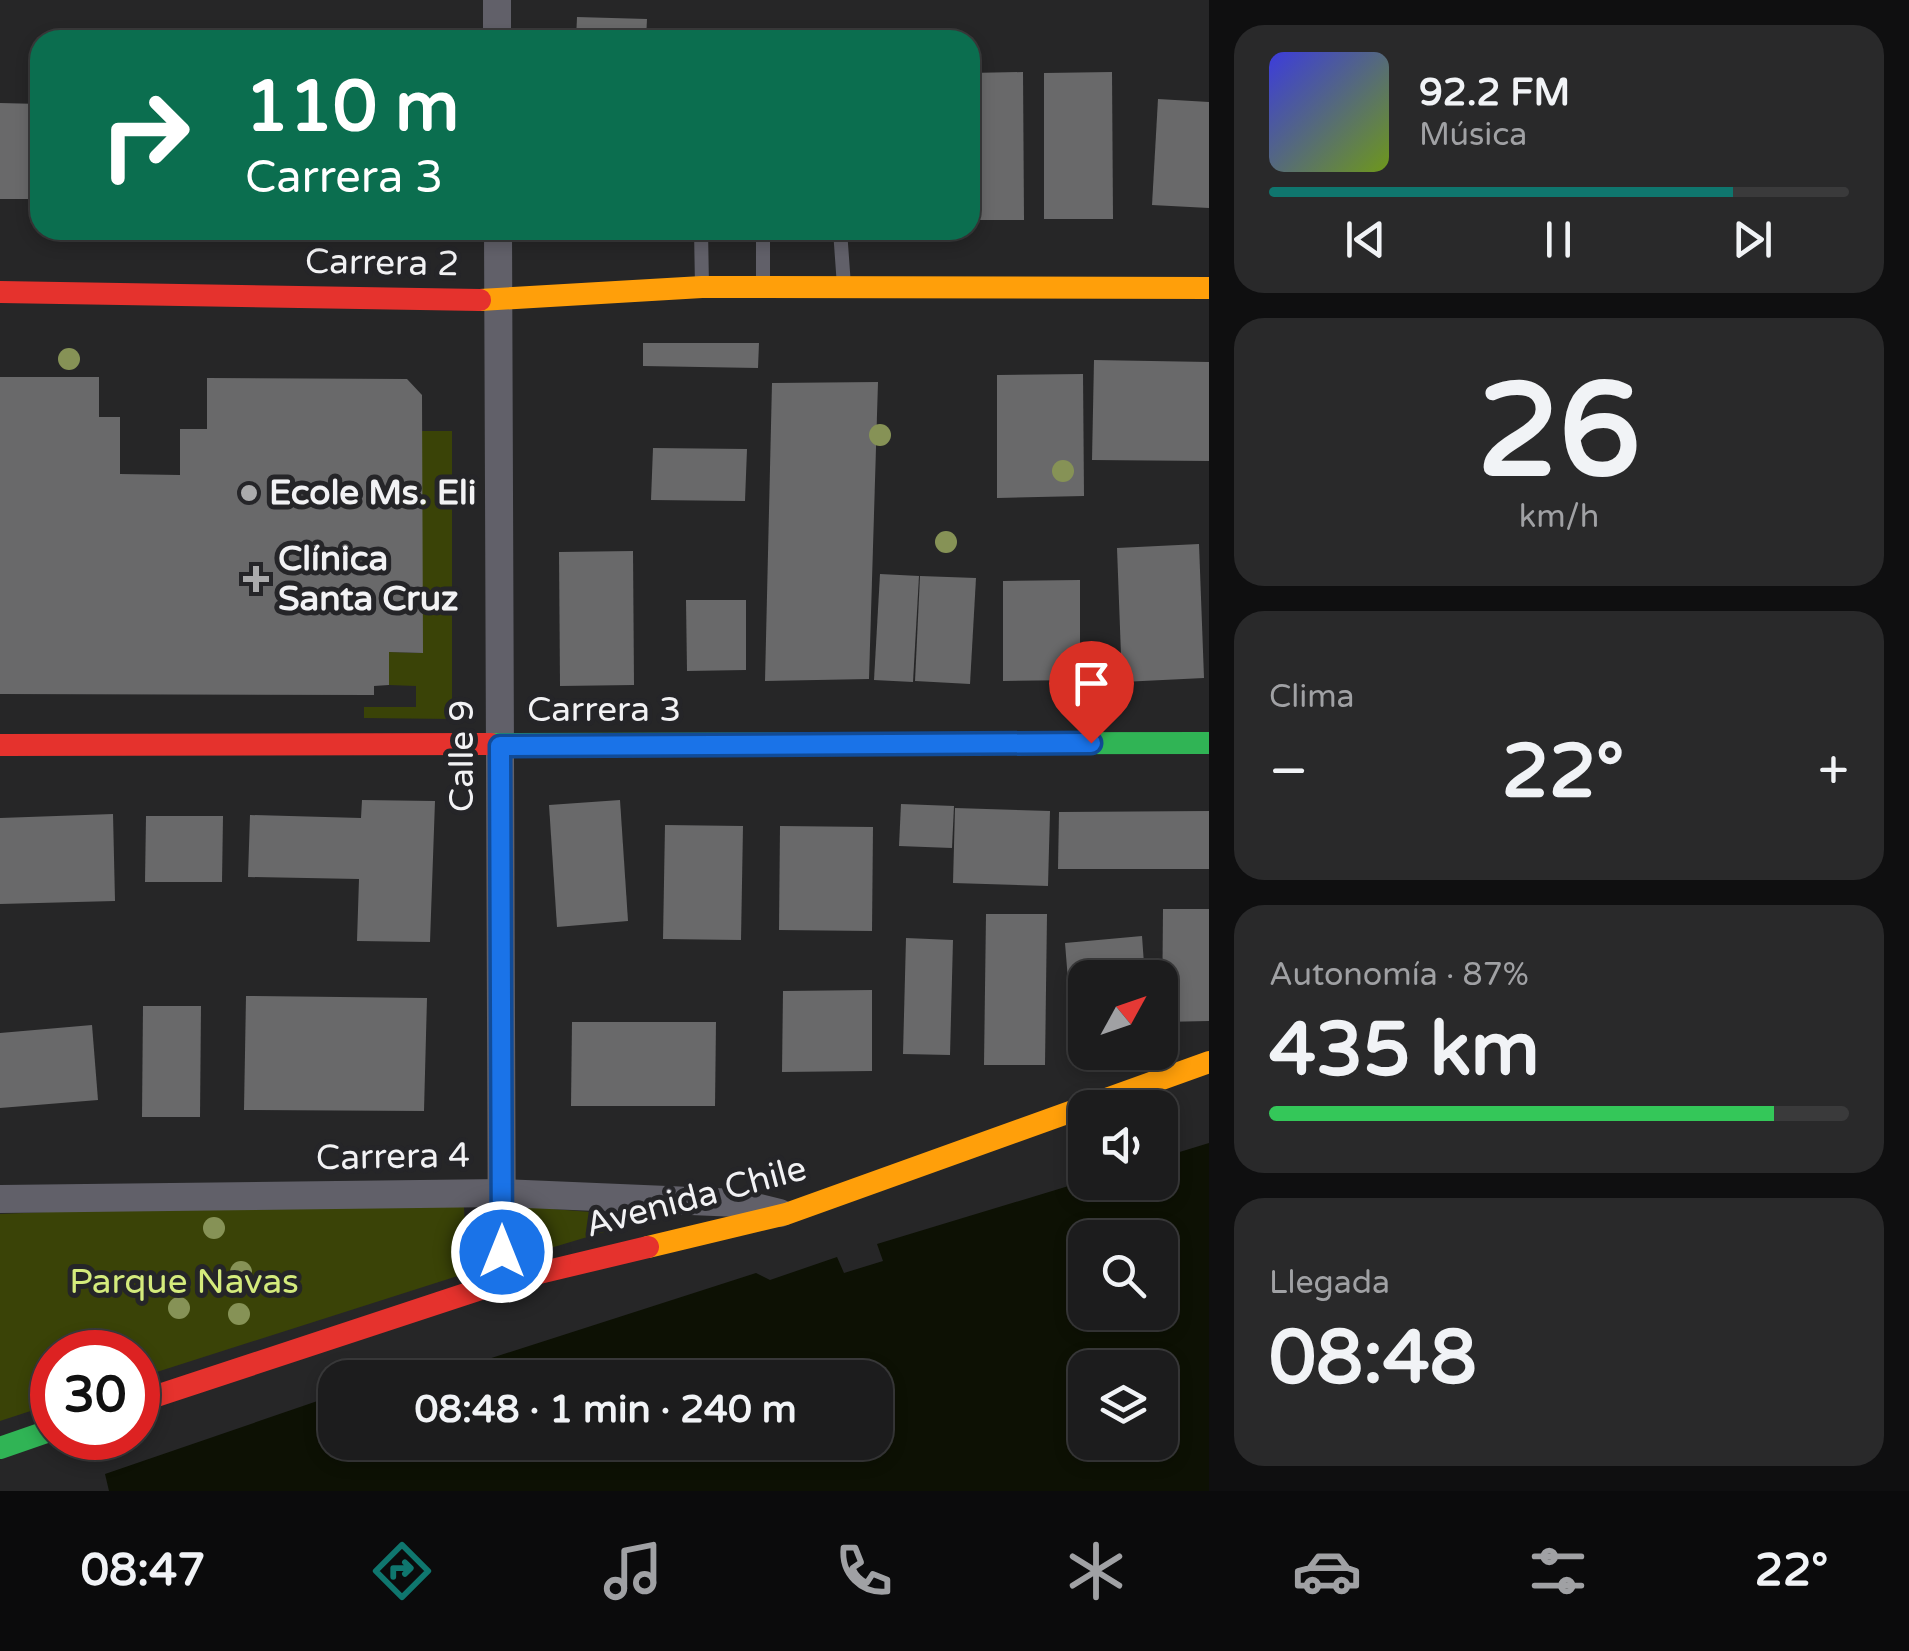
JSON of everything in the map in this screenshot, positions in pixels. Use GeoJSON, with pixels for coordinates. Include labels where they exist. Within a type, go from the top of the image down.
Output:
{"type":"FeatureCollection","features":[{"type":"Feature","properties":{"kind":"main road","name":"Carrera 2"},"geometry":{"type":"LineString","coordinates":[[0,292],[498,300],[702,287],[1209,288]]}},
{"type":"Feature","properties":{"kind":"main road","name":"Carrera 3"},"geometry":{"type":"LineString","coordinates":[[0,745],[1209,743]]}},
{"type":"Feature","properties":{"kind":"main road","name":"Avenida Chile"},"geometry":{"type":"LineString","coordinates":[[160,1395],[502,1282],[786,1214],[1209,1062]]}},
{"type":"Feature","properties":{"kind":"main road"},"geometry":{"type":"LineString","coordinates":[[0,1448],[30,1438]]}},
{"type":"Feature","properties":{"kind":"street"},"geometry":{"type":"LineString","coordinates":[[497,0],[497,30]]}},
{"type":"Feature","properties":{"kind":"street","name":"Calle 9"},"geometry":{"type":"LineString","coordinates":[[498,240],[502,1282]]}},
{"type":"Feature","properties":{"kind":"street","name":"Carrera 4"},"geometry":{"type":"LineString","coordinates":[[0,1199],[502,1193],[738,1203],[786,1214]]}},
{"type":"Feature","properties":{"kind":"lane"},"geometry":{"type":"LineString","coordinates":[[701,240],[702,287]]}},
{"type":"Feature","properties":{"kind":"lane"},"geometry":{"type":"LineString","coordinates":[[763,240],[763,287]]}},
{"type":"Feature","properties":{"kind":"lane"},"geometry":{"type":"LineString","coordinates":[[841,240],[844,287]]}},
{"type":"Feature","properties":{"kind":"green space"},"geometry":{"type":"Polygon","coordinates":[[[422,431],[452,431],[452,719],[364,718],[364,707],[416,707],[416,686],[389,685],[389,652],[422,653],[422,431]]]}},
{"type":"Feature","properties":{"kind":"green space"},"geometry":{"type":"Polygon","coordinates":[[[503,1205],[654,1217],[507,1261],[503,1205]]]}},
{"type":"Feature","properties":{"kind":"green space","name":"Parque Navas"},"geometry":{"type":"Polygon","coordinates":[[[189,1206],[464,1207],[467,1273],[160,1371],[160,1330],[30,1330],[30,1411],[0,1421],[0,1214],[189,1206]]]}},
{"type":"Feature","properties":{"kind":"shaded area"},"geometry":{"type":"Polygon","coordinates":[[[1209,1143],[1209,1491],[109,1491],[105,1474],[146,1460],[160,1460],[160,1455],[318,1401],[318,1460],[893,1460],[893,1360],[485,1360],[756,1273],[770,1280],[837,1257],[844,1273],[883,1261],[877,1244],[1068,1186],[1068,1200],[1178,1200],[1178,1152],[1209,1143]]]}},
{"type":"Feature","properties":{"kind":"building"},"geometry":{"type":"Polygon","coordinates":[[[577,17],[647,19],[646,30],[576,30],[577,17]]]}},
{"type":"Feature","properties":{"kind":"building"},"geometry":{"type":"Polygon","coordinates":[[[1023,72],[1024,220],[980,220],[980,73],[1023,72]]]}},
{"type":"Feature","properties":{"kind":"building"},"geometry":{"type":"Polygon","coordinates":[[[1112,72],[1113,219],[1044,219],[1044,73],[1112,72]]]}},
{"type":"Feature","properties":{"kind":"building"},"geometry":{"type":"Polygon","coordinates":[[[1158,99],[1209,102],[1209,208],[1152,205],[1158,99]]]}},
{"type":"Feature","properties":{"kind":"building"},"geometry":{"type":"Polygon","coordinates":[[[0,103],[30,104],[30,199],[0,199],[0,103]]]}},
{"type":"Feature","properties":{"kind":"building"},"geometry":{"type":"Polygon","coordinates":[[[643,343],[759,343],[758,368],[643,366],[643,343]]]}},
{"type":"Feature","properties":{"kind":"building"},"geometry":{"type":"Polygon","coordinates":[[[1094,360],[1209,362],[1209,461],[1092,460],[1094,360]]]}},
{"type":"Feature","properties":{"kind":"building"},"geometry":{"type":"Polygon","coordinates":[[[1083,374],[1084,496],[997,498],[997,375],[1083,374]]]}},
{"type":"Feature","properties":{"kind":"building"},"geometry":{"type":"Polygon","coordinates":[[[0,377],[99,377],[99,417],[120,417],[120,474],[180,475],[180,429],[207,429],[207,378],[407,379],[422,395],[423,653],[389,652],[389,685],[374,686],[374,695],[0,694],[0,377]]]}},
{"type":"Feature","properties":{"kind":"building"},"geometry":{"type":"Polygon","coordinates":[[[878,382],[869,679],[765,681],[772,383],[878,382]]]}},
{"type":"Feature","properties":{"kind":"building"},"geometry":{"type":"Polygon","coordinates":[[[653,448],[747,449],[745,501],[651,500],[653,448]]]}},
{"type":"Feature","properties":{"kind":"building"},"geometry":{"type":"Polygon","coordinates":[[[1199,544],[1204,678],[1122,682],[1117,548],[1199,544]]]}},
{"type":"Feature","properties":{"kind":"building"},"geometry":{"type":"Polygon","coordinates":[[[633,551],[634,685],[560,686],[559,552],[633,551]]]}},
{"type":"Feature","properties":{"kind":"building"},"geometry":{"type":"Polygon","coordinates":[[[880,574],[919,576],[913,682],[874,680],[880,574]]]}},
{"type":"Feature","properties":{"kind":"building"},"geometry":{"type":"Polygon","coordinates":[[[920,576],[976,578],[970,684],[915,681],[920,576]]]}},
{"type":"Feature","properties":{"kind":"building"},"geometry":{"type":"Polygon","coordinates":[[[1080,580],[1080,680],[1003,681],[1003,581],[1080,580]]]}},
{"type":"Feature","properties":{"kind":"building"},"geometry":{"type":"Polygon","coordinates":[[[686,600],[746,600],[746,670],[687,671],[686,600]]]}},
{"type":"Feature","properties":{"kind":"building"},"geometry":{"type":"Polygon","coordinates":[[[362,800],[435,801],[430,942],[357,941],[359,879],[248,877],[250,815],[361,818],[362,800]]]}},
{"type":"Feature","properties":{"kind":"building"},"geometry":{"type":"Polygon","coordinates":[[[620,800],[628,921],[557,927],[549,805],[620,800]]]}},
{"type":"Feature","properties":{"kind":"building"},"geometry":{"type":"Polygon","coordinates":[[[901,804],[954,806],[952,848],[899,846],[901,804]]]}},
{"type":"Feature","properties":{"kind":"building"},"geometry":{"type":"Polygon","coordinates":[[[955,808],[1050,811],[1048,886],[953,883],[955,808]]]}},
{"type":"Feature","properties":{"kind":"building"},"geometry":{"type":"Polygon","coordinates":[[[1209,811],[1209,869],[1058,869],[1059,812],[1209,811]]]}},
{"type":"Feature","properties":{"kind":"building"},"geometry":{"type":"Polygon","coordinates":[[[113,814],[115,901],[0,904],[0,818],[113,814]]]}},
{"type":"Feature","properties":{"kind":"building"},"geometry":{"type":"Polygon","coordinates":[[[146,816],[223,816],[222,882],[145,882],[146,816]]]}},
{"type":"Feature","properties":{"kind":"building"},"geometry":{"type":"Polygon","coordinates":[[[665,825],[743,826],[741,940],[663,939],[665,825]]]}},
{"type":"Feature","properties":{"kind":"building"},"geometry":{"type":"Polygon","coordinates":[[[780,826],[873,827],[872,931],[779,930],[780,826]]]}},
{"type":"Feature","properties":{"kind":"building"},"geometry":{"type":"Polygon","coordinates":[[[1163,909],[1209,909],[1209,1021],[1178,1022],[1178,960],[1163,960],[1163,909]]]}},
{"type":"Feature","properties":{"kind":"building"},"geometry":{"type":"Polygon","coordinates":[[[986,914],[1047,914],[1045,1065],[984,1065],[986,914]]]}},
{"type":"Feature","properties":{"kind":"building"},"geometry":{"type":"Polygon","coordinates":[[[1142,936],[1144,960],[1068,960],[1068,980],[1065,943],[1142,936]]]}},
{"type":"Feature","properties":{"kind":"building"},"geometry":{"type":"Polygon","coordinates":[[[906,938],[953,940],[950,1055],[903,1054],[906,938]]]}},
{"type":"Feature","properties":{"kind":"building"},"geometry":{"type":"Polygon","coordinates":[[[872,990],[872,1071],[782,1072],[783,991],[872,990]]]}},
{"type":"Feature","properties":{"kind":"building"},"geometry":{"type":"Polygon","coordinates":[[[246,996],[427,998],[424,1111],[244,1110],[246,996]]]}},
{"type":"Feature","properties":{"kind":"building"},"geometry":{"type":"Polygon","coordinates":[[[143,1006],[201,1006],[200,1117],[142,1117],[143,1006]]]}},
{"type":"Feature","properties":{"kind":"building"},"geometry":{"type":"Polygon","coordinates":[[[572,1022],[716,1022],[715,1106],[571,1106],[572,1022]]]}},
{"type":"Feature","properties":{"kind":"building"},"geometry":{"type":"Polygon","coordinates":[[[92,1025],[98,1100],[0,1108],[0,1033],[92,1025]]]}},
{"type":"Feature","properties":{"kind":"traffic: fast"},"geometry":{"type":"LineString","coordinates":[[491,744],[1209,743]]}},
{"type":"Feature","properties":{"kind":"traffic: fast"},"geometry":{"type":"LineString","coordinates":[[0,1448],[30,1438]]}},
{"type":"Feature","properties":{"kind":"traffic: slow"},"geometry":{"type":"LineString","coordinates":[[480,300],[702,287],[1209,288]]}},
{"type":"Feature","properties":{"kind":"traffic: slow"},"geometry":{"type":"LineString","coordinates":[[648,1247],[786,1214],[1209,1062]]}},
{"type":"Feature","properties":{"kind":"traffic: jam"},"geometry":{"type":"LineString","coordinates":[[0,292],[480,300]]}},
{"type":"Feature","properties":{"kind":"traffic: jam"},"geometry":{"type":"LineString","coordinates":[[0,745],[491,744]]}},
{"type":"Feature","properties":{"kind":"traffic: jam"},"geometry":{"type":"LineString","coordinates":[[160,1395],[502,1282],[648,1247]]}},
{"type":"Feature","properties":{"kind":"place","name":"Ecole Ms. Eli"},"geometry":{"type":"Point","coordinates":[249,493]}},
{"type":"Feature","properties":{"kind":"place","name":"Clínica Santa Cruz"},"geometry":{"type":"Point","coordinates":[256,579]}},
{"type":"Feature","properties":{"kind":"route"},"geometry":{"type":"LineString","coordinates":[[502,1252],[500,746],[1091,743]]}}]}
